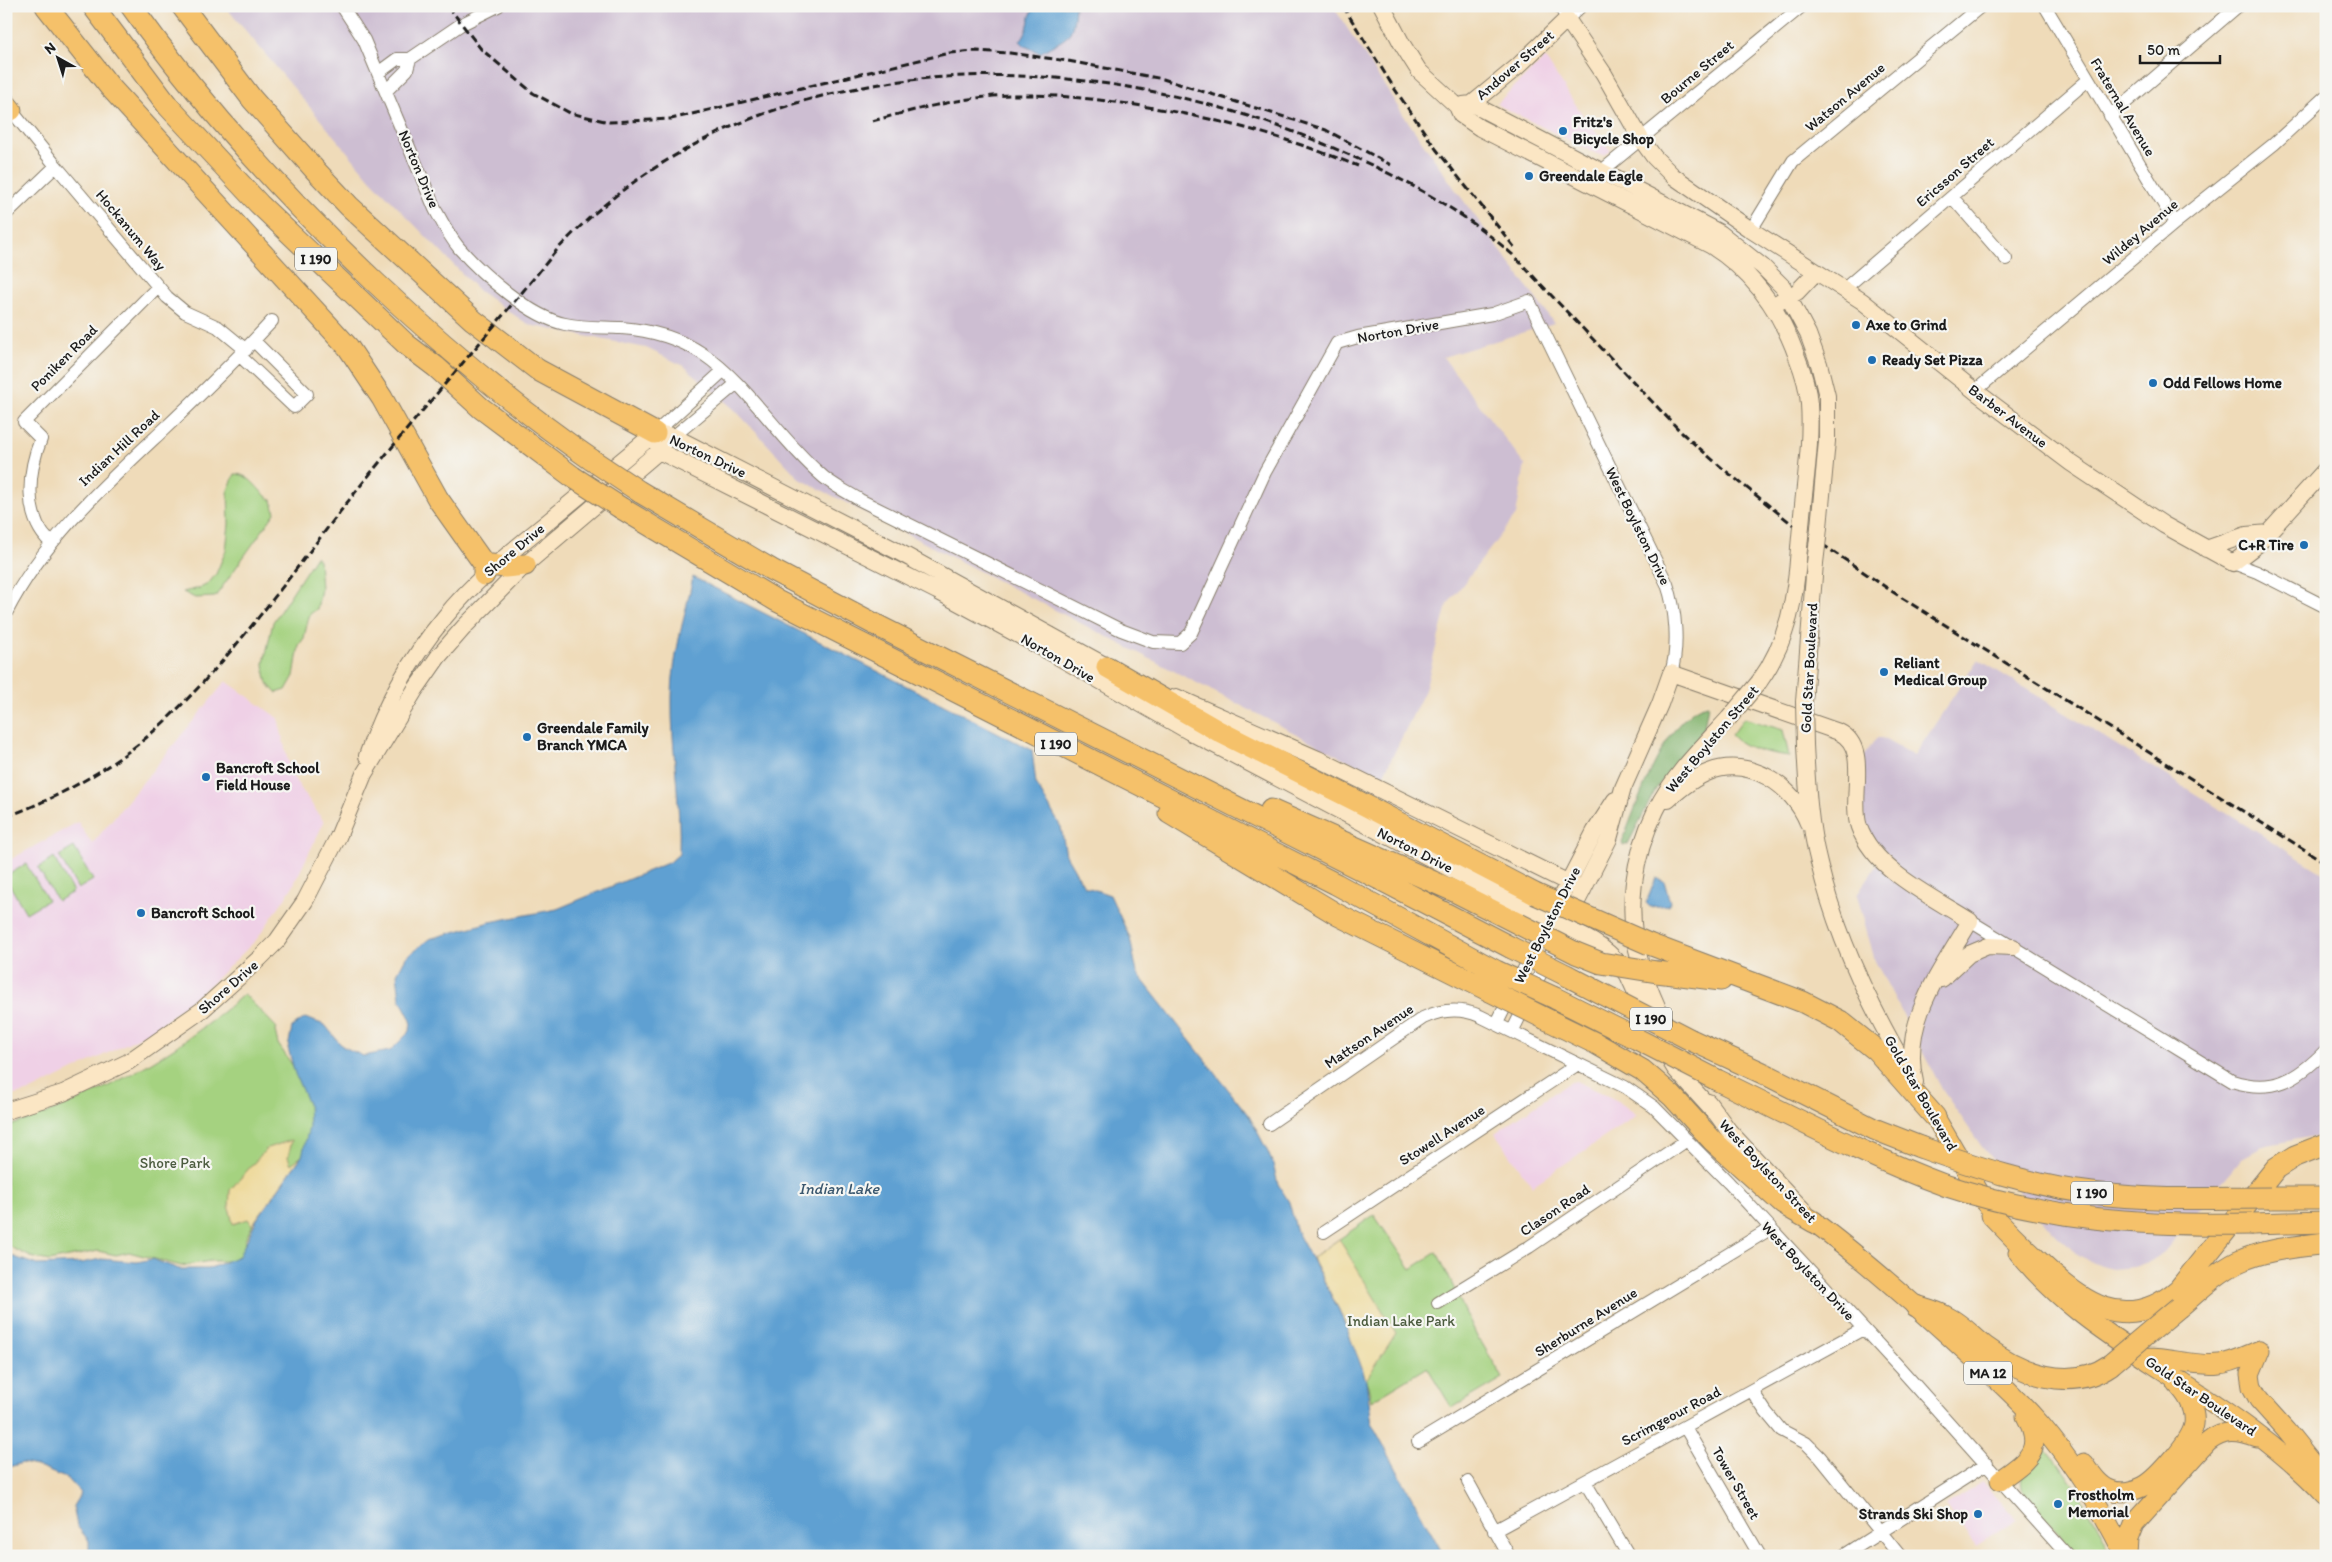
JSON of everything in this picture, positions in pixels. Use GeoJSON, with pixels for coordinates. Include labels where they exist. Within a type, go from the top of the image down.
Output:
{"type":"FeatureCollection","features":[{"type":"Feature","properties":{"kind":"highway"},"geometry":{"type":"LineString","coordinates":[[46,6],[110,87],[348,347],[382,398],[449,515],[488,568],[526,565]]}},
{"type":"Feature","properties":{"kind":"highway"},"geometry":{"type":"LineString","coordinates":[[82,6],[112,33]]}},
{"type":"Feature","properties":{"kind":"highway","name":"I 190"},"geometry":{"type":"LineString","coordinates":[[93,6],[168,106],[259,204],[395,334],[436,367],[476,404],[572,478],[770,597],[1336,884],[1496,971],[1555,998],[1716,1080],[1892,1166],[1944,1185],[2019,1207],[2070,1216],[2156,1224],[2326,1222]]}},
{"type":"Feature","properties":{"kind":"highway","name":"I 190"},"geometry":{"type":"LineString","coordinates":[[131,6],[205,104],[313,222],[415,322],[500,393],[592,460],[640,492],[784,576],[1691,1040],[1767,1075],[1874,1129],[1978,1168],[2036,1183],[2092,1193],[2141,1198],[2326,1198]]}},
{"type":"Feature","properties":{"kind":"highway"},"geometry":{"type":"LineString","coordinates":[[149,6],[200,84],[205,104]]}},
{"type":"Feature","properties":{"kind":"highway"},"geometry":{"type":"LineString","coordinates":[[182,6],[252,99],[316,172],[349,206],[467,315],[538,370],[662,440]]}},
{"type":"Feature","properties":{"kind":"highway"},"geometry":{"type":"LineString","coordinates":[[1107,667],[1220,732],[1357,800],[1535,894],[1649,944],[1803,1002],[1840,1021],[1876,1050],[1935,1117]]}},
{"type":"Feature","properties":{"kind":"highway"},"geometry":{"type":"LineString","coordinates":[[1104,740],[1197,778],[1454,891],[1600,963],[1711,978],[1803,1002]]}},
{"type":"Feature","properties":{"kind":"highway"},"geometry":{"type":"LineString","coordinates":[[1099,765],[1186,824],[1338,915],[1597,1044],[1642,1070],[1668,1092],[1713,1141],[1783,1204],[1814,1222]]}},
{"type":"Feature","properties":{"kind":"highway"},"geometry":{"type":"LineString","coordinates":[[1992,1215],[2055,1277],[2087,1301],[2114,1311],[2141,1311],[2159,1304],[2180,1289],[2276,1168],[2304,1151],[2326,1144]]}},
{"type":"Feature","properties":{"kind":"highway"},"geometry":{"type":"LineString","coordinates":[[1916,1306],[1949,1318],[1985,1347],[2027,1371],[2054,1377],[2080,1378],[2094,1375],[2110,1365],[2212,1279],[2246,1258],[2266,1252],[2326,1243]]}},
{"type":"Feature","properties":{"kind":"main road","name":"West Boylston Street"},"geometry":{"type":"LineString","coordinates":[[1382,6],[1419,71],[1464,105],[1603,170],[1720,233],[1773,277],[1789,296],[1817,359],[1827,396],[1827,441],[1818,538]]}},
{"type":"Feature","properties":{"kind":"main road","name":"Andover Street"},"geometry":{"type":"LineString","coordinates":[[1464,105],[1517,67],[1564,12]]}},
{"type":"Feature","properties":{"kind":"main road","name":"Barber Avenue"},"geometry":{"type":"LineString","coordinates":[[1564,12],[1604,74],[1641,140],[1654,157],[1673,176],[1750,230],[1862,301],[2071,464],[2164,525],[2233,563]]}},
{"type":"Feature","properties":{"kind":"main road","name":"West Boylston Street"},"geometry":{"type":"LineString","coordinates":[[1464,105],[1461,115],[1480,128],[1716,249],[1739,268],[1774,305],[1791,340],[1808,394],[1809,436],[1796,584],[1789,620],[1773,660],[1759,682],[1676,779],[1656,810],[1636,868],[1634,885],[1632,920],[1640,962],[1652,994],[1686,1067],[1713,1111],[1740,1144],[1814,1222],[1851,1249],[2014,1396],[2050,1436],[2091,1493],[2126,1556]]}},
{"type":"Feature","properties":{"kind":"main road"},"geometry":{"type":"LineString","coordinates":[[1774,305],[1797,292],[1816,272]]}},
{"type":"Feature","properties":{"kind":"main road","name":"Shore Drive"},"geometry":{"type":"LineString","coordinates":[[364,774],[366,758],[376,730],[405,674],[443,618],[488,568],[662,440]]}},
{"type":"Feature","properties":{"kind":"main road","name":"Shore Drive"},"geometry":{"type":"LineString","coordinates":[[6,1111],[63,1093],[128,1062],[188,1021],[243,975],[277,941],[305,901],[338,837],[364,774],[415,690],[438,657],[465,626],[526,565],[662,440]]}},
{"type":"Feature","properties":{"kind":"main road","name":"Norton Drive"},"geometry":{"type":"LineString","coordinates":[[662,440],[899,552],[1040,627],[1107,667],[1318,759],[1576,887]]}},
{"type":"Feature","properties":{"kind":"main road","name":"Norton Drive"},"geometry":{"type":"LineString","coordinates":[[662,440],[1048,651],[1190,732],[1556,924],[1598,943],[1622,966],[1656,1037],[1675,1069],[1713,1111]]}},
{"type":"Feature","properties":{"kind":"main road"},"geometry":{"type":"LineString","coordinates":[[2233,563],[2269,533],[2326,469]]}},
{"type":"Feature","properties":{"kind":"main road"},"geometry":{"type":"LineString","coordinates":[[2206,549],[2246,535],[2269,533]]}},
{"type":"Feature","properties":{"kind":"main road","name":"Gold Star Boulevard"},"geometry":{"type":"LineString","coordinates":[[1818,538],[1804,702],[1807,790],[1818,862],[1845,948],[1864,991],[1914,1082],[1992,1215],[2023,1258],[2046,1284],[2082,1316],[2238,1419],[2268,1442],[2326,1496]]}},
{"type":"Feature","properties":{"kind":"main road"},"geometry":{"type":"LineString","coordinates":[[1670,673],[1846,735],[1854,745],[1857,753],[1857,814],[1859,825],[1871,849],[1889,868],[1970,921],[1919,1013],[1913,1032],[1911,1056],[1914,1082]]}},
{"type":"Feature","properties":{"kind":"main road","name":"West Boylston Drive"},"geometry":{"type":"LineString","coordinates":[[1556,924],[1576,887],[1609,839],[1623,788],[1660,704],[1670,673]]}},
{"type":"Feature","properties":{"kind":"main road"},"geometry":{"type":"LineString","coordinates":[[1656,810],[1687,784],[1709,772],[1727,768],[1746,769],[1769,778],[1788,793],[1801,809],[1815,841]]}},
{"type":"Feature","properties":{"kind":"main road"},"geometry":{"type":"LineString","coordinates":[[1932,988],[1969,954],[1988,946],[2013,947]]}},
{"type":"Feature","properties":{"kind":"main road"},"geometry":{"type":"LineString","coordinates":[[2144,1358],[2159,1357],[2219,1365],[2260,1350],[2250,1374],[2252,1387],[2258,1400],[2286,1430],[2326,1480]]}},
{"type":"Feature","properties":{"kind":"main road"},"geometry":{"type":"LineString","coordinates":[[2050,1436],[2074,1451],[2098,1481],[2110,1490],[2129,1491],[2144,1486],[2151,1481],[2180,1449],[2194,1426],[2192,1409],[2187,1396],[2167,1373]]}},
{"type":"Feature","properties":{"kind":"main road"},"geometry":{"type":"LineString","coordinates":[[2000,1480],[2030,1455],[2035,1446],[2032,1428],[2014,1396]]}},
{"type":"Feature","properties":{"kind":"main road"},"geometry":{"type":"LineString","coordinates":[[2126,1556],[2128,1539],[2134,1524],[2213,1438],[2223,1433],[2240,1432],[2268,1442]]}},
{"type":"Feature","properties":{"kind":"street","name":"Norton Drive"},"geometry":{"type":"LineString","coordinates":[[342,6],[364,40],[435,209],[458,247],[480,270],[522,303],[546,318],[574,326],[620,328],[659,334],[693,348],[723,370],[810,465],[839,488],[1121,630],[1153,642],[1180,643],[1193,629],[1265,472],[1337,343],[1358,337],[1492,314],[1529,301]]}},
{"type":"Feature","properties":{"kind":"street"},"geometry":{"type":"LineString","coordinates":[[378,73],[397,59],[410,59],[460,25],[498,6]]}},
{"type":"Feature","properties":{"kind":"street","name":"Andover Street"},"geometry":{"type":"LineString","coordinates":[[1564,12],[1581,6]]}},
{"type":"Feature","properties":{"kind":"street","name":"Bourne Street"},"geometry":{"type":"LineString","coordinates":[[1594,185],[1603,170],[1802,6]]}},
{"type":"Feature","properties":{"kind":"street","name":"Watson Avenue"},"geometry":{"type":"LineString","coordinates":[[1750,230],[1793,161],[1981,6]]}},
{"type":"Feature","properties":{"kind":"street","name":"Fraternal Avenue"},"geometry":{"type":"LineString","coordinates":[[2045,6],[2175,223]]}},
{"type":"Feature","properties":{"kind":"street"},"geometry":{"type":"LineString","coordinates":[[2110,116],[2238,6]]}},
{"type":"Feature","properties":{"kind":"street"},"geometry":{"type":"LineString","coordinates":[[386,91],[407,70],[410,59]]}},
{"type":"Feature","properties":{"kind":"street","name":"Ericsson Street"},"geometry":{"type":"LineString","coordinates":[[1844,289],[2088,80]]}},
{"type":"Feature","properties":{"kind":"street","name":"Wildey Avenue"},"geometry":{"type":"LineString","coordinates":[[1975,391],[2175,223],[2274,144],[2325,97]]}},
{"type":"Feature","properties":{"kind":"street","name":"Hockanum Way"},"geometry":{"type":"LineString","coordinates":[[9,107],[158,287],[179,308],[218,326],[247,349]]}},
{"type":"Feature","properties":{"kind":"street"},"geometry":{"type":"LineString","coordinates":[[6,214],[56,166]]}},
{"type":"Feature","properties":{"kind":"street"},"geometry":{"type":"LineString","coordinates":[[1952,197],[2006,259]]}},
{"type":"Feature","properties":{"kind":"street","name":"Poniken Road"},"geometry":{"type":"LineString","coordinates":[[50,542],[44,536],[36,518],[30,489],[31,467],[40,439],[24,422],[158,287]]}},
{"type":"Feature","properties":{"kind":"street","name":"West Boylston Drive"},"geometry":{"type":"LineString","coordinates":[[1529,301],[1668,584],[1673,608],[1675,639],[1674,664],[1670,673]]}},
{"type":"Feature","properties":{"kind":"street","name":"Indian Hill Road"},"geometry":{"type":"LineString","coordinates":[[6,613],[50,542],[94,495],[247,349],[272,321]]}},
{"type":"Feature","properties":{"kind":"street"},"geometry":{"type":"LineString","coordinates":[[247,349],[307,394],[294,407],[247,349]]}},
{"type":"Feature","properties":{"kind":"street","name":"Shore Drive"},"geometry":{"type":"LineString","coordinates":[[662,440],[723,370]]}},
{"type":"Feature","properties":{"kind":"street","name":"Shore Drive"},"geometry":{"type":"LineString","coordinates":[[662,440],[736,384]]}},
{"type":"Feature","properties":{"kind":"street","name":"Barber Avenue"},"geometry":{"type":"LineString","coordinates":[[2233,563],[2257,572],[2326,607]]}},
{"type":"Feature","properties":{"kind":"street"},"geometry":{"type":"LineString","coordinates":[[1970,921],[2232,1081],[2251,1087],[2268,1086],[2290,1079],[2313,1063],[2326,1050]]}},
{"type":"Feature","properties":{"kind":"street","name":"West Boylston Drive"},"geometry":{"type":"LineString","coordinates":[[1556,924],[1497,1023],[1640,1095],[1687,1140],[1863,1329],[1987,1464],[2068,1556]]}},
{"type":"Feature","properties":{"kind":"street","name":"West Boylston Drive"},"geometry":{"type":"LineString","coordinates":[[1513,1030],[1556,924]]}},
{"type":"Feature","properties":{"kind":"street","name":"Mattson Avenue"},"geometry":{"type":"LineString","coordinates":[[1269,1124],[1428,1015],[1445,1010],[1455,1010],[1473,1013],[1497,1023]]}},
{"type":"Feature","properties":{"kind":"street","name":"Stowell Avenue"},"geometry":{"type":"LineString","coordinates":[[1324,1232],[1578,1064]]}},
{"type":"Feature","properties":{"kind":"street","name":"Clason Road"},"geometry":{"type":"LineString","coordinates":[[1438,1303],[1529,1247],[1687,1140]]}},
{"type":"Feature","properties":{"kind":"street","name":"Sherburne Avenue"},"geometry":{"type":"LineString","coordinates":[[1418,1442],[1760,1237],[1770,1229]]}},
{"type":"Feature","properties":{"kind":"street","name":"Scrimgeour Road"},"geometry":{"type":"LineString","coordinates":[[1494,1531],[1863,1329]]}},
{"type":"Feature","properties":{"kind":"street"},"geometry":{"type":"LineString","coordinates":[[1752,1391],[1781,1430],[1806,1443],[1820,1457],[1882,1531],[1900,1556]]}},
{"type":"Feature","properties":{"kind":"street","name":"Tower Street"},"geometry":{"type":"LineString","coordinates":[[1684,1427],[1760,1556]]}},
{"type":"Feature","properties":{"kind":"street"},"geometry":{"type":"LineString","coordinates":[[1843,1556],[1987,1464]]}},
{"type":"Feature","properties":{"kind":"street"},"geometry":{"type":"LineString","coordinates":[[1468,1482],[1509,1556]]}},
{"type":"Feature","properties":{"kind":"street"},"geometry":{"type":"LineString","coordinates":[[1585,1482],[1629,1556]]}},
{"type":"Feature","properties":{"kind":"shaded area"},"geometry":{"type":"Polygon","coordinates":[[[225,6],[1333,6],[1398,107],[1455,189],[1554,323],[1443,357],[1525,465],[1516,515],[1447,605],[1425,690],[1382,778],[800,479],[735,410],[684,366],[646,348],[529,325],[479,291],[370,179],[225,6]]]}},
{"type":"Feature","properties":{"kind":"shaded area"},"geometry":{"type":"Polygon","coordinates":[[[1545,58],[1586,120],[1611,151],[1604,155],[1597,154],[1496,104],[1545,58]]]}},
{"type":"Feature","properties":{"kind":"shaded area"},"geometry":{"type":"Polygon","coordinates":[[[1978,659],[2326,875],[2326,1134],[2266,1145],[2242,1158],[2164,1252],[2151,1261],[2134,1267],[2112,1269],[2090,1262],[2079,1255],[2053,1232],[1982,1147],[1943,1091],[1875,961],[1857,895],[1884,854],[1869,837],[1863,813],[1863,757],[1876,738],[1882,738],[1914,756],[1978,659]]]}},
{"type":"Feature","properties":{"kind":"shaded area","name":"Bancroft School"},"geometry":{"type":"Polygon","coordinates":[[[226,681],[278,718],[291,774],[324,822],[293,886],[257,939],[211,984],[154,1030],[31,1091],[6,1097],[6,862],[78,822],[92,844],[226,681]]]}},
{"type":"Feature","properties":{"kind":"shaded area"},"geometry":{"type":"Polygon","coordinates":[[[1576,1081],[1618,1101],[1637,1115],[1532,1186],[1495,1133],[1569,1083],[1576,1081]]]}},
{"type":"Feature","properties":{"kind":"shaded area"},"geometry":{"type":"Polygon","coordinates":[[[1983,1482],[2016,1519],[1975,1546],[1946,1505],[1983,1482]]]}},
{"type":"Feature","properties":{"kind":"green space"},"geometry":{"type":"Polygon","coordinates":[[[235,474],[246,477],[272,500],[275,513],[215,597],[195,598],[183,592],[208,584],[216,574],[226,550],[229,524],[228,490],[235,474]]]}},
{"type":"Feature","properties":{"kind":"green space"},"geometry":{"type":"Polygon","coordinates":[[[316,556],[319,560],[321,589],[317,609],[310,614],[304,638],[299,645],[294,676],[286,690],[276,693],[267,683],[264,663],[273,622],[316,556]]]}},
{"type":"Feature","properties":{"kind":"green space"},"geometry":{"type":"Polygon","coordinates":[[[1708,705],[1704,727],[1697,739],[1656,789],[1628,844],[1623,846],[1622,842],[1645,785],[1667,741],[1693,711],[1708,705]]]}},
{"type":"Feature","properties":{"kind":"green space"},"geometry":{"type":"Polygon","coordinates":[[[1744,718],[1783,730],[1789,756],[1758,750],[1736,740],[1731,735],[1744,718]]]}},
{"type":"Feature","properties":{"kind":"green space"},"geometry":{"type":"Polygon","coordinates":[[[74,847],[93,880],[78,889],[59,856],[74,847]]]}},
{"type":"Feature","properties":{"kind":"green space"},"geometry":{"type":"Polygon","coordinates":[[[54,858],[73,892],[57,901],[38,868],[54,858]]]}},
{"type":"Feature","properties":{"kind":"green space"},"geometry":{"type":"Polygon","coordinates":[[[26,864],[48,900],[26,913],[6,876],[26,864]]]}},
{"type":"Feature","properties":{"kind":"green space","name":"Shore Park"},"geometry":{"type":"Polygon","coordinates":[[[244,994],[277,1028],[275,1031],[278,1044],[301,1078],[312,1116],[304,1155],[255,1220],[245,1240],[244,1253],[237,1261],[210,1261],[181,1266],[129,1252],[116,1255],[98,1251],[49,1261],[31,1257],[6,1245],[6,1127],[71,1103],[132,1073],[190,1037],[244,994]]]}},
{"type":"Feature","properties":{"kind":"green space","name":"Indian Lake Park"},"geometry":{"type":"Polygon","coordinates":[[[1374,1215],[1411,1269],[1437,1252],[1479,1341],[1503,1378],[1452,1408],[1427,1367],[1371,1401],[1368,1386],[1339,1310],[1312,1258],[1374,1215]]]}},
{"type":"Feature","properties":{"kind":"green space"},"geometry":{"type":"Polygon","coordinates":[[[2044,1446],[2082,1498],[2112,1556],[2079,1556],[2024,1494],[2021,1480],[2023,1474],[2030,1462],[2044,1446]]]}},
{"type":"Feature","properties":{"kind":"sand"},"geometry":{"type":"Polygon","coordinates":[[[292,1140],[288,1157],[291,1164],[302,1156],[252,1225],[248,1219],[233,1224],[229,1207],[230,1190],[267,1148],[292,1140]]]}},
{"type":"Feature","properties":{"kind":"sand"},"geometry":{"type":"Polygon","coordinates":[[[1339,1239],[1396,1333],[1366,1380],[1339,1310],[1312,1258],[1339,1239]]]}},
{"type":"Feature","properties":{"kind":"water"},"geometry":{"type":"Polygon","coordinates":[[[1035,6],[1075,6],[1072,26],[1067,37],[1040,53],[1025,46],[1020,41],[1026,32],[1035,6]]]}},
{"type":"Feature","properties":{"kind":"water","name":"Indian Lake"},"geometry":{"type":"Polygon","coordinates":[[[693,577],[1032,750],[1036,784],[1061,827],[1066,855],[1084,886],[1110,895],[1130,938],[1137,973],[1249,1116],[1267,1150],[1278,1184],[1289,1202],[1297,1232],[1339,1310],[1359,1360],[1366,1380],[1372,1424],[1444,1556],[89,1556],[89,1541],[77,1526],[73,1506],[81,1493],[68,1479],[36,1466],[22,1463],[6,1468],[6,1254],[37,1265],[81,1263],[101,1259],[137,1262],[152,1259],[179,1269],[208,1269],[239,1256],[257,1219],[302,1156],[309,1127],[308,1104],[295,1074],[288,1048],[292,1027],[305,1018],[325,1025],[342,1046],[363,1056],[390,1051],[410,1031],[411,1020],[400,999],[397,974],[406,957],[429,939],[490,922],[557,909],[670,862],[679,854],[679,814],[672,717],[673,682],[674,667],[693,577]]]}},
{"type":"Feature","properties":{"kind":"water"},"geometry":{"type":"Polygon","coordinates":[[[1656,878],[1664,881],[1670,902],[1668,905],[1650,907],[1646,903],[1656,878]]]}},
{"type":"Feature","properties":{"kind":"railway"},"geometry":{"type":"LineString","coordinates":[[448,6],[481,49],[533,93],[570,113],[609,122],[671,119],[949,53],[977,51],[1010,53],[1068,61],[1163,79],[1326,130],[1391,165]]}},
{"type":"Feature","properties":{"kind":"railway"},"geometry":{"type":"LineString","coordinates":[[1343,6],[1394,88],[1436,149],[1515,248]]}},
{"type":"Feature","properties":{"kind":"railway"},"geometry":{"type":"LineString","coordinates":[[6,817],[50,799],[111,764],[149,736],[193,693],[244,636],[361,485],[556,251],[635,182],[723,130],[819,97],[920,79],[1023,76],[1126,87],[1228,110],[1324,144],[1374,166],[1447,206],[1492,237],[1513,255],[1682,433],[1792,524],[1902,598],[2326,863]]}},
{"type":"Feature","properties":{"kind":"railway"},"geometry":{"type":"LineString","coordinates":[[872,121],[940,104],[992,96],[1046,95],[1082,98],[1154,108],[1233,125],[1307,147],[1358,166]]}},
{"type":"Feature","properties":{"kind":"place","name":"Fritz's Bicycle Shop"},"geometry":{"type":"Point","coordinates":[1563,131]}},
{"type":"Feature","properties":{"kind":"place","name":"Greendale Eagle"},"geometry":{"type":"Point","coordinates":[1529,176]}},
{"type":"Feature","properties":{"kind":"place","name":"Axe to Grind"},"geometry":{"type":"Point","coordinates":[1856,325]}},
{"type":"Feature","properties":{"kind":"place","name":"Ready Set Pizza"},"geometry":{"type":"Point","coordinates":[1872,360]}},
{"type":"Feature","properties":{"kind":"place","name":"Odd Fellows Home"},"geometry":{"type":"Point","coordinates":[2153,383]}},
{"type":"Feature","properties":{"kind":"place","name":"C+R Tire"},"geometry":{"type":"Point","coordinates":[2304,545]}},
{"type":"Feature","properties":{"kind":"place","name":"Reliant Medical Group"},"geometry":{"type":"Point","coordinates":[1884,672]}},
{"type":"Feature","properties":{"kind":"place","name":"Greendale Family Branch YMCA"},"geometry":{"type":"Point","coordinates":[527,737]}},
{"type":"Feature","properties":{"kind":"place","name":"Bancroft School Field House"},"geometry":{"type":"Point","coordinates":[206,777]}},
{"type":"Feature","properties":{"kind":"place","name":"Bancroft School"},"geometry":{"type":"Point","coordinates":[141,913]}},
{"type":"Feature","properties":{"kind":"place","name":"Frostholm Memorial"},"geometry":{"type":"Point","coordinates":[2058,1504]}},
{"type":"Feature","properties":{"kind":"place","name":"Strands Ski Shop"},"geometry":{"type":"Point","coordinates":[1978,1514]}}]}
